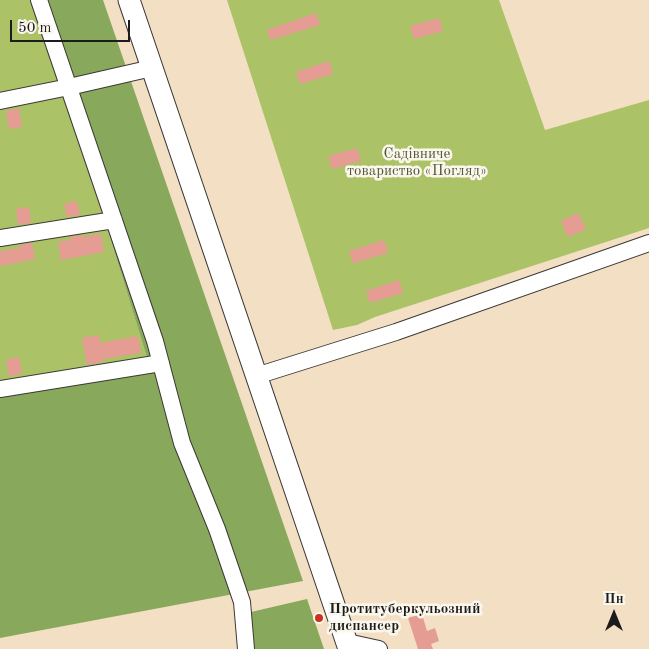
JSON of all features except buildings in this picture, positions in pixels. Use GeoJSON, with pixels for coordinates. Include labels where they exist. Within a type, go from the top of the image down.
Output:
{"type":"FeatureCollection","features":[{"type":"Feature","properties":{"kind":"main road"},"geometry":{"type":"LineString","coordinates":[[129,0],[348,646]]}},
{"type":"Feature","properties":{"kind":"street"},"geometry":{"type":"LineString","coordinates":[[39,0],[161,362],[182,443],[217,529],[242,602],[246,649]]}},
{"type":"Feature","properties":{"kind":"street"},"geometry":{"type":"LineString","coordinates":[[0,101],[152,68]]}},
{"type":"Feature","properties":{"kind":"street"},"geometry":{"type":"LineString","coordinates":[[0,238],[114,220]]}},
{"type":"Feature","properties":{"kind":"street"},"geometry":{"type":"LineString","coordinates":[[256,376],[396,332],[649,243]]}},
{"type":"Feature","properties":{"kind":"street"},"geometry":{"type":"LineString","coordinates":[[0,389],[161,362]]}},
{"type":"Feature","properties":{"kind":"street"},"geometry":{"type":"LineString","coordinates":[[348,646],[379,649]]}},
{"type":"Feature","properties":{"kind":"green space"},"geometry":{"type":"Polygon","coordinates":[[[0,0],[37,0],[149,364],[0,389],[0,0]]]}},
{"type":"Feature","properties":{"kind":"green space"},"geometry":{"type":"Polygon","coordinates":[[[37,0],[103,0],[303,581],[0,638],[0,389],[149,364],[37,0]]]}},
{"type":"Feature","properties":{"kind":"green space","name":"Садівниче товариство «Погляд»"},"geometry":{"type":"Polygon","coordinates":[[[227,0],[499,0],[545,130],[649,100],[649,228],[375,317],[357,325],[333,330],[227,0]]]}},
{"type":"Feature","properties":{"kind":"green space"},"geometry":{"type":"Polygon","coordinates":[[[307,599],[324,649],[253,649],[251,612],[307,599]]]}},
{"type":"Feature","properties":{"kind":"place","name":"Протитуберкульозний диспансер"},"geometry":{"type":"Point","coordinates":[319,618]}}]}
